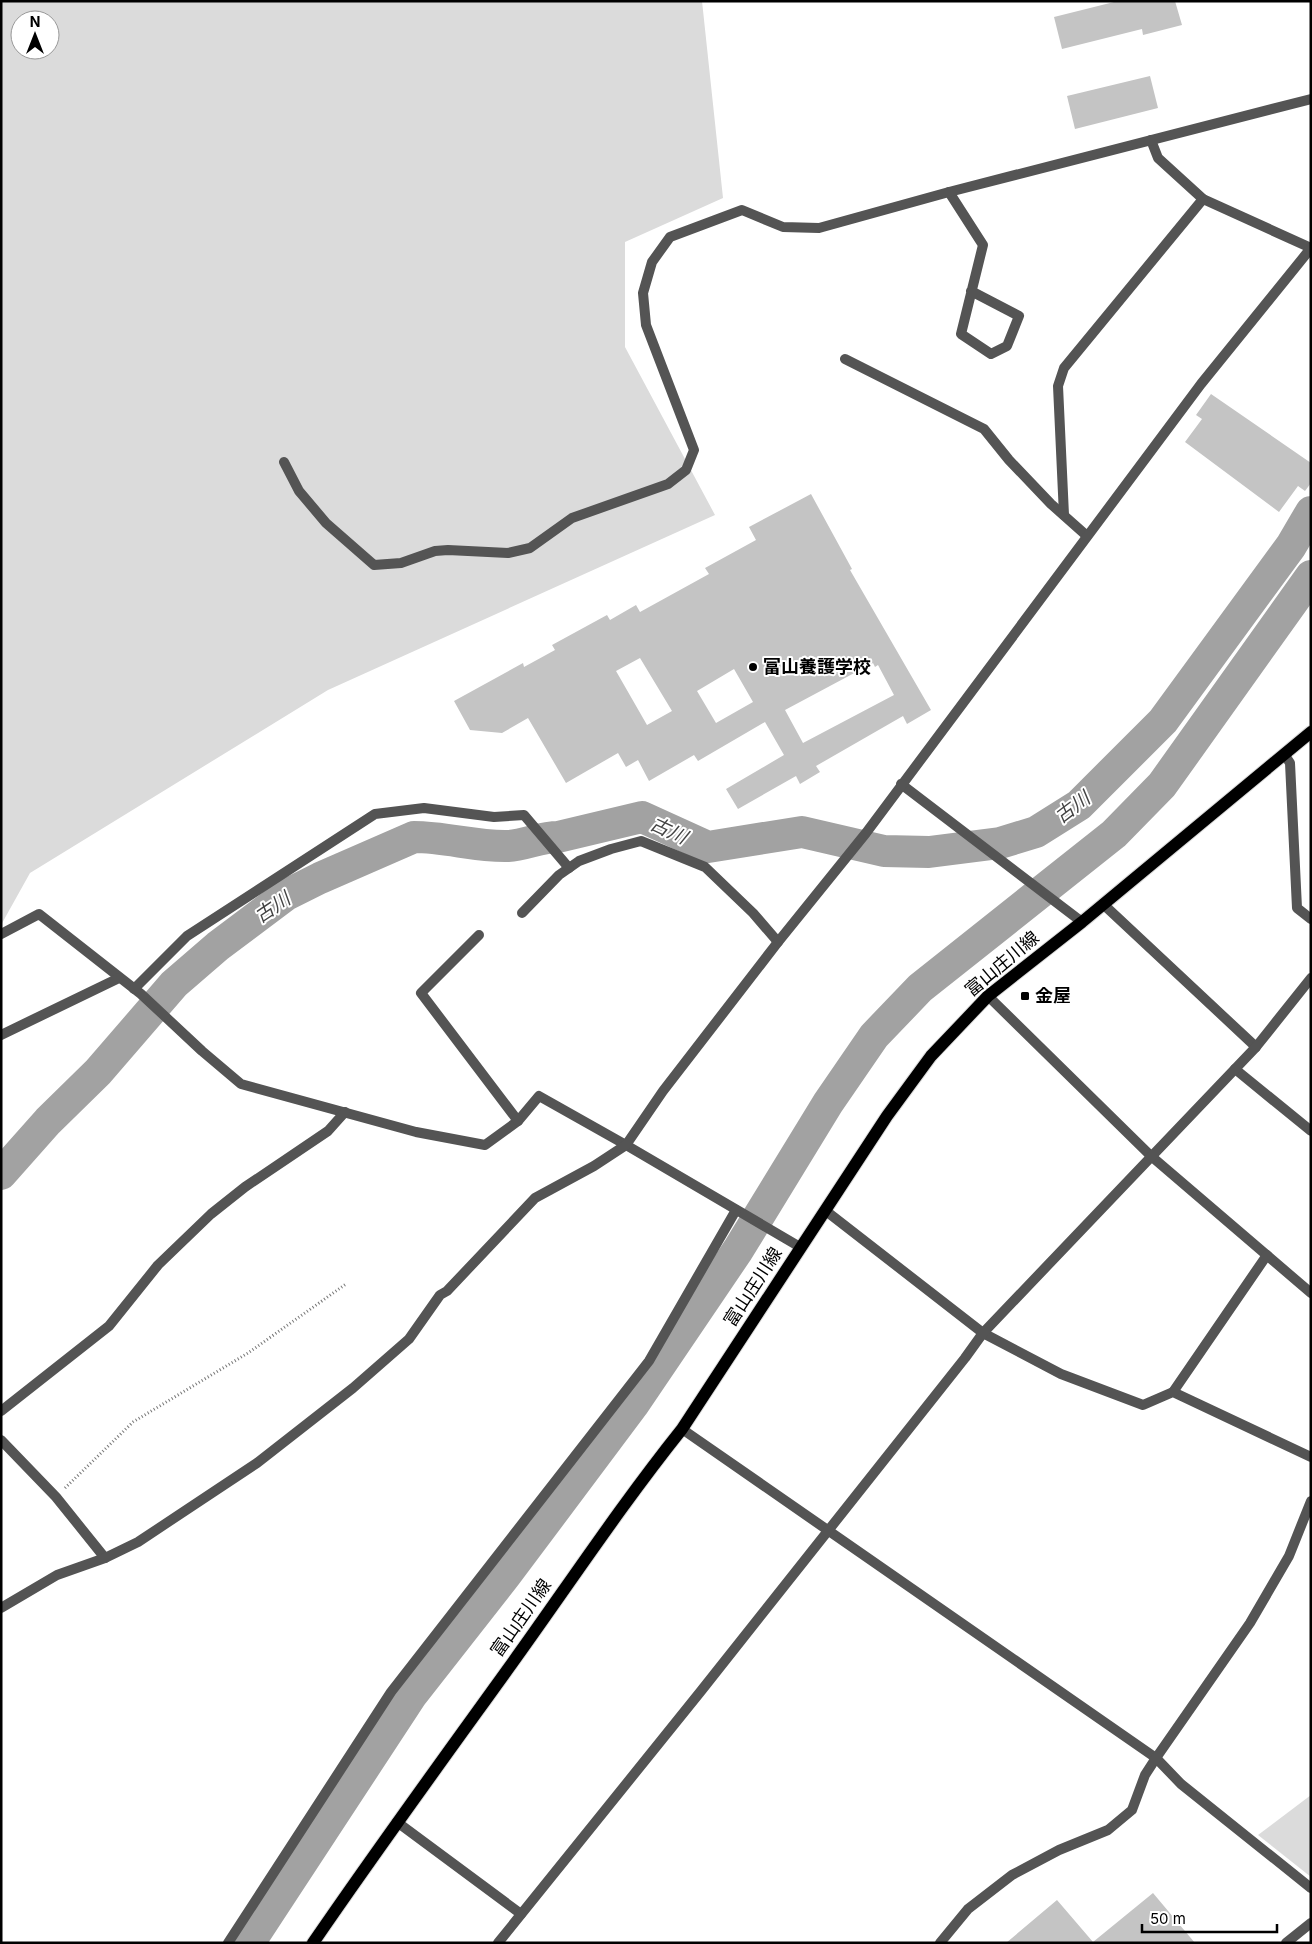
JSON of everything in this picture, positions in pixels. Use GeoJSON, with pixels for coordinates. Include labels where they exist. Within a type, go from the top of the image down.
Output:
{"type":"FeatureCollection","features":[{"type":"Feature","properties":{"kind":"main road","name":"富山庄川線"},"geometry":{"type":"LineString","coordinates":[[313,1943],[581,1564],[653,1465],[682,1429],[887,1116],[931,1056],[988,996],[1082,922],[1311,732]]}},
{"type":"Feature","properties":{"kind":"street"},"geometry":{"type":"LineString","coordinates":[[284,462],[299,490],[326,523],[374,565],[401,563],[435,551],[508,553],[530,548],[572,518],[668,484],[686,470],[694,450],[646,325],[643,293],[652,262],[670,237],[742,210],[782,227],[819,228],[949,192],[1311,99]]}},
{"type":"Feature","properties":{"kind":"street"},"geometry":{"type":"LineString","coordinates":[[1,1608],[57,1575],[105,1558],[138,1542],[258,1463],[353,1388],[409,1338],[440,1295],[535,1198],[594,1166],[626,1145],[663,1091],[778,942],[866,833],[1201,384],[1311,248],[1203,199],[1158,158],[1151,140]]}},
{"type":"Feature","properties":{"kind":"street"},"geometry":{"type":"LineString","coordinates":[[949,192],[982,245],[971,291],[961,334],[991,354],[1007,346],[1019,316],[971,291]]}},
{"type":"Feature","properties":{"kind":"street"},"geometry":{"type":"LineString","coordinates":[[1064,515],[1058,386],[1064,368],[1203,199]]}},
{"type":"Feature","properties":{"kind":"street"},"geometry":{"type":"LineString","coordinates":[[846,359],[984,429],[1009,460],[1087,536]]}},
{"type":"Feature","properties":{"kind":"street"},"geometry":{"type":"LineString","coordinates":[[1284,754],[1290,763],[1297,908],[1311,919]]}},
{"type":"Feature","properties":{"kind":"street"},"geometry":{"type":"LineString","coordinates":[[901,784],[1030,880],[1082,922]]}},
{"type":"Feature","properties":{"kind":"street"},"geometry":{"type":"LineString","coordinates":[[138,991],[187,936],[375,814],[424,808],[494,817],[524,816],[568,868]]}},
{"type":"Feature","properties":{"kind":"street"},"geometry":{"type":"LineString","coordinates":[[522,913],[559,875],[579,861],[611,848],[641,841],[705,867],[752,913],[778,942]]}},
{"type":"Feature","properties":{"kind":"street"},"geometry":{"type":"LineString","coordinates":[[1103,904],[1256,1047]]}},
{"type":"Feature","properties":{"kind":"street"},"geometry":{"type":"LineString","coordinates":[[1,934],[39,914],[118,978],[138,991],[202,1051],[242,1084],[416,1132],[485,1145],[518,1121],[539,1096],[800,1248]]}},
{"type":"Feature","properties":{"kind":"street"},"geometry":{"type":"LineString","coordinates":[[480,935],[421,993],[518,1121]]}},
{"type":"Feature","properties":{"kind":"street"},"geometry":{"type":"LineString","coordinates":[[1,1035],[118,978]]}},
{"type":"Feature","properties":{"kind":"street"},"geometry":{"type":"LineString","coordinates":[[498,1943],[827,1532],[965,1358],[983,1332],[1236,1069],[1311,978]]}},
{"type":"Feature","properties":{"kind":"street"},"geometry":{"type":"LineString","coordinates":[[988,996],[1152,1156],[1311,1293]]}},
{"type":"Feature","properties":{"kind":"street"},"geometry":{"type":"LineString","coordinates":[[1236,1069],[1311,1131]]}},
{"type":"Feature","properties":{"kind":"street"},"geometry":{"type":"LineString","coordinates":[[1,1411],[109,1326],[158,1265],[211,1214],[245,1187],[328,1130],[345,1112]]}},
{"type":"Feature","properties":{"kind":"street"},"geometry":{"type":"LineString","coordinates":[[826,1211],[983,1332],[1061,1374],[1143,1405],[1172,1392],[1267,1255]]}},
{"type":"Feature","properties":{"kind":"street"},"geometry":{"type":"LineString","coordinates":[[228,1943],[391,1692],[649,1361],[739,1212]]}},
{"type":"Feature","properties":{"kind":"street"},"geometry":{"type":"LineString","coordinates":[[1172,1392],[1311,1457]]}},
{"type":"Feature","properties":{"kind":"street"},"geometry":{"type":"LineString","coordinates":[[682,1429],[827,1532],[1156,1758],[1181,1784],[1311,1888]]}},
{"type":"Feature","properties":{"kind":"street"},"geometry":{"type":"LineString","coordinates":[[1,1440],[56,1497],[105,1558]]}},
{"type":"Feature","properties":{"kind":"street"},"geometry":{"type":"LineString","coordinates":[[940,1943],[968,1909],[1012,1875],[1059,1850],[1108,1830],[1132,1810],[1145,1775],[1250,1623],[1289,1556],[1311,1501]]}},
{"type":"Feature","properties":{"kind":"street"},"geometry":{"type":"LineString","coordinates":[[397,1822],[521,1914]]}},
{"type":"Feature","properties":{"kind":"street"},"geometry":{"type":"LineString","coordinates":[[1286,1943],[1311,1922]]}},
{"type":"Feature","properties":{"kind":"path"},"geometry":{"type":"LineString","coordinates":[[56,1497],[133,1422],[248,1353],[346,1284]]}},
{"type":"Feature","properties":{"kind":"shaded area"},"geometry":{"type":"Polygon","coordinates":[[[1,1],[702,1],[723,198],[625,242],[625,347],[715,515],[328,690],[30,873],[1,925],[1,1]]]}},
{"type":"Feature","properties":{"kind":"shaded area"},"geometry":{"type":"Polygon","coordinates":[[[1311,1795],[1311,1877],[1258,1835],[1311,1795]]]}},
{"type":"Feature","properties":{"kind":"building"},"geometry":{"type":"Polygon","coordinates":[[[1118,1],[1175,1],[1182,25],[1143,35],[1142,29],[1062,49],[1054,17],[1118,1]]]}},
{"type":"Feature","properties":{"kind":"building"},"geometry":{"type":"Polygon","coordinates":[[[1150,76],[1158,108],[1075,129],[1067,96],[1150,76]]]}},
{"type":"Feature","properties":{"kind":"building"},"geometry":{"type":"Polygon","coordinates":[[[1211,394],[1311,463],[1311,483],[1305,491],[1298,486],[1279,512],[1185,442],[1202,419],[1196,415],[1211,394]]]}},
{"type":"Feature","properties":{"kind":"building"},"geometry":{"type":"Polygon","coordinates":[[[811,494],[852,569],[850,570],[931,710],[907,724],[903,716],[816,766],[820,772],[800,784],[796,776],[738,809],[726,789],[784,755],[765,722],[698,761],[694,755],[649,781],[638,760],[626,767],[618,753],[566,783],[528,718],[502,733],[470,730],[454,701],[523,663],[524,667],[555,650],[552,645],[607,615],[610,620],[636,605],[640,612],[709,574],[705,568],[756,540],[749,527],[811,494]],[[640,658],[616,671],[647,725],[672,711],[640,658]],[[873,663],[785,710],[803,743],[894,695],[878,665],[875,667],[873,663]],[[734,669],[697,691],[716,723],[753,702],[734,669]]]}},
{"type":"Feature","properties":{"kind":"building"},"geometry":{"type":"Polygon","coordinates":[[[1153,1893],[1195,1943],[1006,1943],[1057,1900],[1093,1942],[1153,1893]]]}},
{"type":"Feature","properties":{"kind":"waterway","name":"古川"},"geometry":{"type":"LineString","coordinates":[[1,1174],[48,1121],[98,1072],[174,984],[218,946],[286,895],[414,837],[508,846],[558,837],[642,817],[708,847],[802,832],[884,851],[929,852],[1000,843],[1036,832],[1079,805],[1163,721],[1291,546],[1311,512]]}},
{"type":"Feature","properties":{"kind":"waterway"},"geometry":{"type":"LineString","coordinates":[[249,1943],[411,1696],[505,1576],[633,1405],[738,1250],[828,1103],[874,1036],[920,988],[1114,834],[1162,785],[1311,576]]}},
{"type":"Feature","properties":{"kind":"place","name":"富山養護学校"},"geometry":{"type":"Point","coordinates":[753,667]}},
{"type":"Feature","properties":{"kind":"place","name":"金屋"},"geometry":{"type":"Point","coordinates":[1025,996]}}]}
